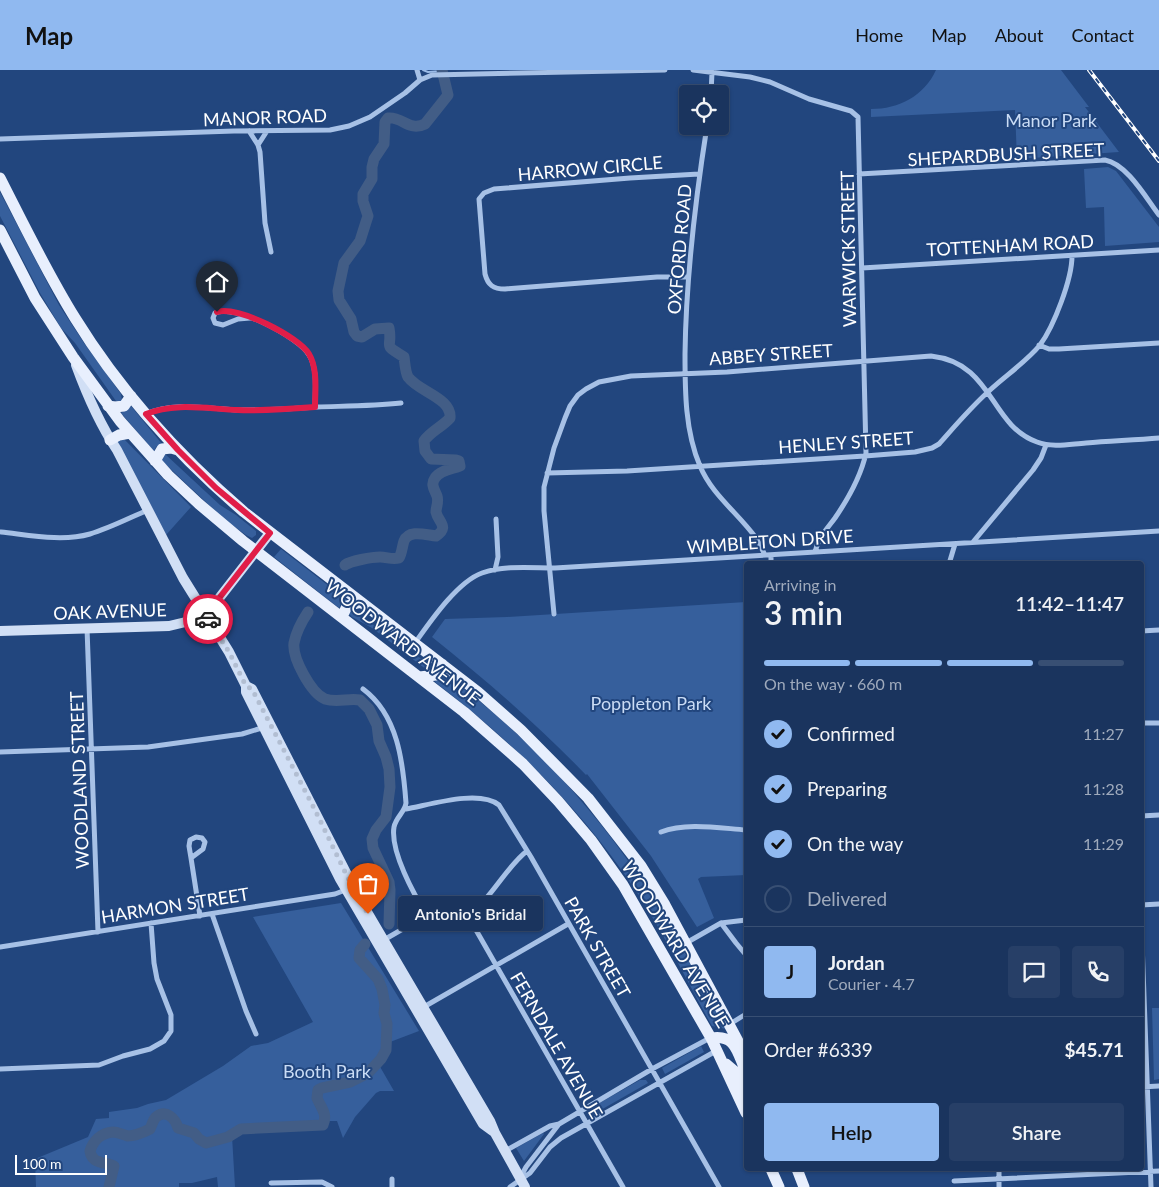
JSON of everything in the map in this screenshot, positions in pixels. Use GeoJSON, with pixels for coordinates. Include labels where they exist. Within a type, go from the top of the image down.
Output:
{"type":"FeatureCollection","features":[{"type":"Feature","properties":{"kind":"main road","name":"WOODWARD AVENUE"},"geometry":{"type":"LineString","coordinates":[[0,178],[46,269],[75,318],[100,356],[131,396],[178,450],[216,488],[270,533],[442,664],[499,710],[588,798],[641,866],[665,905],[744,1052]]}},
{"type":"Feature","properties":{"kind":"main road","name":"WOODWARD AVENUE"},"geometry":{"type":"LineString","coordinates":[[0,230],[35,298],[73,357],[108,406],[155,461],[199,504],[256,551],[420,677],[489,733],[523,764],[558,801],[591,840],[623,884],[711,1038],[744,1109]]}},
{"type":"Feature","properties":{"kind":"main road"},"geometry":{"type":"LineString","coordinates":[[108,406],[124,406],[131,396]]}},
{"type":"Feature","properties":{"kind":"main road"},"geometry":{"type":"LineString","coordinates":[[110,440],[119,435],[130,433]]}},
{"type":"Feature","properties":{"kind":"main road"},"geometry":{"type":"LineString","coordinates":[[155,461],[162,449],[171,448],[178,450]]}},
{"type":"Feature","properties":{"kind":"main road"},"geometry":{"type":"LineString","coordinates":[[342,617],[347,606],[361,602]]}},
{"type":"Feature","properties":{"kind":"main road"},"geometry":{"type":"LineString","coordinates":[[420,677],[436,675],[442,664]]}},
{"type":"Feature","properties":{"kind":"main road"},"geometry":{"type":"LineString","coordinates":[[711,1038],[726,1037],[733,1042],[744,1067]]}},
{"type":"Feature","properties":{"kind":"main road"},"geometry":{"type":"LineString","coordinates":[[723,1062],[740,1076],[744,1086]]}},
{"type":"Feature","properties":{"kind":"main road"},"geometry":{"type":"LineString","coordinates":[[772,1171],[779,1187]]}},
{"type":"Feature","properties":{"kind":"main road"},"geometry":{"type":"LineString","coordinates":[[790,1171],[796,1187]]}},
{"type":"Feature","properties":{"kind":"main road"},"geometry":{"type":"LineString","coordinates":[[798,1171],[804,1187]]}},
{"type":"Feature","properties":{"kind":"street"},"geometry":{"type":"LineString","coordinates":[[417,70],[420,80]]}},
{"type":"Feature","properties":{"kind":"street","name":"MANOR ROAD"},"geometry":{"type":"LineString","coordinates":[[0,139],[249,131],[322,131],[349,126],[380,110],[420,80],[438,75],[665,70]]}},
{"type":"Feature","properties":{"kind":"street"},"geometry":{"type":"LineString","coordinates":[[693,70],[712,72],[711,85]]}},
{"type":"Feature","properties":{"kind":"street","name":"WARWICK STREET"},"geometry":{"type":"LineString","coordinates":[[712,72],[750,77],[770,82],[809,99],[856,113],[858,116],[865,456],[851,490],[820,538],[815,552]]}},
{"type":"Feature","properties":{"kind":"street"},"geometry":{"type":"LineString","coordinates":[[249,131],[258,145],[265,223],[271,252]]}},
{"type":"Feature","properties":{"kind":"street"},"geometry":{"type":"LineString","coordinates":[[258,145],[267,131]]}},
{"type":"Feature","properties":{"kind":"street","name":"OXFORD ROAD"},"geometry":{"type":"LineString","coordinates":[[706,135],[688,277],[685,374],[688,419],[693,446],[700,467],[711,487],[754,536],[765,555]]}},
{"type":"Feature","properties":{"kind":"street","name":"SHEPARDBUSH STREET"},"geometry":{"type":"LineString","coordinates":[[859,174],[1105,160],[1123,168],[1159,215]]}},
{"type":"Feature","properties":{"kind":"street","name":"HARROW CIRCLE"},"geometry":{"type":"LineString","coordinates":[[688,277],[657,277],[505,289],[491,287],[484,269],[479,199],[484,193],[494,189],[700,174]]}},
{"type":"Feature","properties":{"kind":"street","name":"TOTTENHAM ROAD"},"geometry":{"type":"LineString","coordinates":[[862,268],[1159,250]]}},
{"type":"Feature","properties":{"kind":"street","name":"HENLEY STREET"},"geometry":{"type":"LineString","coordinates":[[547,473],[700,467],[915,452],[932,448],[939,444],[988,392],[1039,345],[1047,334],[1056,314],[1071,269],[1072,256]]}},
{"type":"Feature","properties":{"kind":"street"},"geometry":{"type":"LineString","coordinates":[[250,318],[238,319],[223,325],[215,323],[213,318],[217,312],[225,310],[250,318],[262,322],[292,339],[309,354],[314,369],[315,407]]}},
{"type":"Feature","properties":{"kind":"street"},"geometry":{"type":"LineString","coordinates":[[1039,345],[1050,349],[1059,349],[1159,343]]}},
{"type":"Feature","properties":{"kind":"street","name":"ABBEY STREET"},"geometry":{"type":"LineString","coordinates":[[554,614],[544,499],[547,473],[570,406],[578,395],[599,382],[612,379],[924,356],[948,359],[969,370],[1020,433],[1035,442],[1046,445],[1159,438]]}},
{"type":"Feature","properties":{"kind":"street"},"geometry":{"type":"LineString","coordinates":[[73,357],[93,408],[183,578],[225,645],[246,686],[246,692],[267,726],[349,889],[420,1009],[490,1121],[494,1133],[523,1183]]}},
{"type":"Feature","properties":{"kind":"street"},"geometry":{"type":"LineString","coordinates":[[146,414],[161,409],[189,407],[214,407],[238,410],[401,404]]}},
{"type":"Feature","properties":{"kind":"street"},"geometry":{"type":"LineString","coordinates":[[973,542],[1024,482],[1041,458],[1046,445]]}},
{"type":"Feature","properties":{"kind":"street"},"geometry":{"type":"LineString","coordinates":[[1,532],[52,537],[79,536],[98,531],[148,510]]}},
{"type":"Feature","properties":{"kind":"street"},"geometry":{"type":"LineString","coordinates":[[495,570],[498,557],[496,519]]}},
{"type":"Feature","properties":{"kind":"street","name":"WIMBLETON DRIVE"},"geometry":{"type":"LineString","coordinates":[[414,643],[463,584],[476,575],[495,570],[1159,531]]}},
{"type":"Feature","properties":{"kind":"street","name":"OAK AVENUE"},"geometry":{"type":"LineString","coordinates":[[0,631],[174,625],[191,621],[213,606],[270,533]]}},
{"type":"Feature","properties":{"kind":"street"},"geometry":{"type":"LineString","coordinates":[[950,561],[955,544]]}},
{"type":"Feature","properties":{"kind":"street"},"geometry":{"type":"LineString","coordinates":[[771,555],[772,561]]}},
{"type":"Feature","properties":{"kind":"street","name":"WOODLAND STREET"},"geometry":{"type":"LineString","coordinates":[[87,628],[98,932]]}},
{"type":"Feature","properties":{"kind":"street"},"geometry":{"type":"LineString","coordinates":[[1144,631],[1159,630]]}},
{"type":"Feature","properties":{"kind":"street"},"geometry":{"type":"LineString","coordinates":[[363,689],[375,698],[382,707],[395,734],[406,795],[406,809],[394,825],[394,839],[404,874],[427,915]]}},
{"type":"Feature","properties":{"kind":"street"},"geometry":{"type":"LineString","coordinates":[[1144,723],[1159,723]]}},
{"type":"Feature","properties":{"kind":"street"},"geometry":{"type":"LineString","coordinates":[[0,752],[156,746],[242,734],[267,726]]}},
{"type":"Feature","properties":{"kind":"street","name":"PARK STREET"},"geometry":{"type":"LineString","coordinates":[[406,809],[452,800],[491,800],[498,805],[527,851],[718,1187]]}},
{"type":"Feature","properties":{"kind":"street"},"geometry":{"type":"LineString","coordinates":[[1144,816],[1159,815]]}},
{"type":"Feature","properties":{"kind":"street"},"geometry":{"type":"LineString","coordinates":[[661,832],[670,828],[705,827],[744,830]]}},
{"type":"Feature","properties":{"kind":"street"},"geometry":{"type":"LineString","coordinates":[[380,942],[427,915],[446,920],[458,920],[468,916],[527,851]]}},
{"type":"Feature","properties":{"kind":"street"},"geometry":{"type":"LineString","coordinates":[[191,858],[200,916]]}},
{"type":"Feature","properties":{"kind":"street","name":"HARMON STREET"},"geometry":{"type":"LineString","coordinates":[[0,947],[335,894],[349,889]]}},
{"type":"Feature","properties":{"kind":"street"},"geometry":{"type":"LineString","coordinates":[[1144,904],[1159,904]]}},
{"type":"Feature","properties":{"kind":"street"},"geometry":{"type":"LineString","coordinates":[[212,914],[256,1034]]}},
{"type":"Feature","properties":{"kind":"street","name":"FERNDALE AVENUE"},"geometry":{"type":"LineString","coordinates":[[468,916],[623,1187]]}},
{"type":"Feature","properties":{"kind":"street"},"geometry":{"type":"LineString","coordinates":[[686,943],[721,923],[744,920]]}},
{"type":"Feature","properties":{"kind":"street"},"geometry":{"type":"LineString","coordinates":[[0,1069],[100,1065],[156,1046],[168,1037],[172,1026],[171,1015],[155,971],[151,923]]}},
{"type":"Feature","properties":{"kind":"street"},"geometry":{"type":"LineString","coordinates":[[721,923],[744,952]]}},
{"type":"Feature","properties":{"kind":"street"},"geometry":{"type":"LineString","coordinates":[[420,1009],[568,924]]}},
{"type":"Feature","properties":{"kind":"street"},"geometry":{"type":"LineString","coordinates":[[1144,1014],[1151,1187]]}},
{"type":"Feature","properties":{"kind":"street"},"geometry":{"type":"LineString","coordinates":[[730,1024],[744,1015]]}},
{"type":"Feature","properties":{"kind":"street"},"geometry":{"type":"LineString","coordinates":[[523,1183],[526,1167],[559,1124],[652,1069],[700,1042],[711,1038]]}},
{"type":"Feature","properties":{"kind":"street"},"geometry":{"type":"LineString","coordinates":[[510,1187],[523,1183],[550,1147],[561,1138],[717,1050]]}},
{"type":"Feature","properties":{"kind":"street"},"geometry":{"type":"LineString","coordinates":[[1144,1087],[1159,1086]]}},
{"type":"Feature","properties":{"kind":"street"},"geometry":{"type":"LineString","coordinates":[[505,1151],[550,1126],[559,1124]]}},
{"type":"Feature","properties":{"kind":"street"},"geometry":{"type":"LineString","coordinates":[[999,1171],[999,1187]]}},
{"type":"Feature","properties":{"kind":"street"},"geometry":{"type":"LineString","coordinates":[[954,1181],[1159,1172]]}},
{"type":"Feature","properties":{"kind":"street"},"geometry":{"type":"LineString","coordinates":[[392,1179],[392,1187]]}},
{"type":"Feature","properties":{"kind":"street"},"geometry":{"type":"LineString","coordinates":[[271,1183],[322,1182],[332,1187]]}},
{"type":"Feature","properties":{"kind":"green space","name":"Manor Park"},"geometry":{"type":"Polygon","coordinates":[[[936,70],[1061,70],[1089,107],[1085,107],[1119,152],[1017,159],[1015,110],[871,117],[871,109],[901,104],[918,94],[936,70]]]}},
{"type":"Feature","properties":{"kind":"green space","name":"Manor Park"},"geometry":{"type":"Polygon","coordinates":[[[1108,167],[1116,171],[1159,227],[1159,242],[1105,246],[1104,207],[1086,208],[1084,169],[1108,167]]]}},
{"type":"Feature","properties":{"kind":"green space"},"geometry":{"type":"Polygon","coordinates":[[[0,192],[59,305],[121,394],[122,401],[119,403],[75,343],[61,328],[40,293],[0,216],[0,192]]]}},
{"type":"Feature","properties":{"kind":"green space"},"geometry":{"type":"Polygon","coordinates":[[[131,406],[162,444],[156,447],[154,451],[121,413],[131,406]]]}},
{"type":"Feature","properties":{"kind":"green space"},"geometry":{"type":"Polygon","coordinates":[[[122,437],[191,507],[166,535],[117,441],[122,437]]]}},
{"type":"Feature","properties":{"kind":"green space"},"geometry":{"type":"Polygon","coordinates":[[[165,454],[220,505],[256,531],[256,535],[252,538],[225,520],[161,460],[165,454]]]}},
{"type":"Feature","properties":{"kind":"green space"},"geometry":{"type":"Polygon","coordinates":[[[281,549],[347,600],[339,608],[274,557],[281,549]]]}},
{"type":"Feature","properties":{"kind":"green space","name":"Poppleton Park"},"geometry":{"type":"Polygon","coordinates":[[[744,602],[744,875],[701,877],[698,879],[714,918],[697,927],[651,856],[587,774],[511,703],[432,637],[445,619],[744,602]]]}},
{"type":"Feature","properties":{"kind":"green space"},"geometry":{"type":"Polygon","coordinates":[[[349,609],[354,610],[412,654],[431,663],[434,667],[433,670],[427,670],[372,628],[352,617],[348,613],[349,609]]]}},
{"type":"Feature","properties":{"kind":"green space"},"geometry":{"type":"Polygon","coordinates":[[[442,673],[501,719],[529,745],[604,829],[627,859],[659,907],[726,1029],[712,1026],[646,907],[615,861],[592,832],[544,778],[492,728],[435,682],[442,673]]]}},
{"type":"Feature","properties":{"kind":"green space","name":"Booth Park"},"geometry":{"type":"Polygon","coordinates":[[[341,903],[419,1031],[390,1042],[390,1048],[379,1065],[394,1091],[380,1091],[376,1093],[355,1117],[343,1138],[337,1121],[311,1121],[304,1130],[264,1124],[232,1136],[235,1187],[218,1187],[217,1177],[192,1183],[179,1183],[179,1187],[36,1187],[35,1159],[88,1137],[96,1119],[109,1118],[109,1112],[137,1108],[166,1100],[223,1066],[251,1046],[268,1043],[313,1022],[253,917],[341,903]]]}},
{"type":"Feature","properties":{"kind":"green space"},"geometry":{"type":"Polygon","coordinates":[[[1152,1008],[1159,1008],[1159,1079],[1154,1080],[1152,1008]]]}},
{"type":"Feature","properties":{"kind":"green space"},"geometry":{"type":"Polygon","coordinates":[[[701,1046],[704,1052],[665,1074],[662,1068],[701,1046]]]}},
{"type":"Feature","properties":{"kind":"green space"},"geometry":{"type":"Polygon","coordinates":[[[640,1080],[646,1080],[648,1083],[592,1115],[589,1109],[640,1080]]]}},
{"type":"Feature","properties":{"kind":"green space"},"geometry":{"type":"Polygon","coordinates":[[[544,1134],[524,1161],[516,1148],[544,1134]]]}},
{"type":"Feature","properties":{"kind":"waterway"},"geometry":{"type":"LineString","coordinates":[[423,70],[428,72],[442,71]]}},
{"type":"Feature","properties":{"kind":"waterway"},"geometry":{"type":"LineString","coordinates":[[345,565],[372,558],[399,558],[406,537],[414,534],[436,536],[440,533],[443,527],[436,512],[438,498],[433,483],[440,473],[460,466],[459,461],[456,460],[431,459],[425,451],[424,441],[450,418],[446,405],[419,387],[408,377],[404,357],[389,345],[389,328],[375,329],[362,337],[357,336],[351,319],[339,300],[338,291],[344,263],[360,241],[368,216],[363,201],[363,194],[372,179],[374,159],[384,144],[385,122],[388,118],[393,118],[414,126],[425,124],[448,95],[442,70]]}},
{"type":"Feature","properties":{"kind":"waterway"},"geometry":{"type":"LineString","coordinates":[[308,612],[294,643],[299,666],[314,690],[325,699],[334,701],[360,700],[369,709],[377,725],[379,741],[386,757],[390,787],[386,817],[372,839],[373,848],[389,882],[389,924]]}},
{"type":"Feature","properties":{"kind":"waterway"},"geometry":{"type":"LineString","coordinates":[[109,1187],[114,1166],[93,1159],[90,1151],[93,1144],[98,1138],[109,1133],[115,1132],[128,1136],[136,1135],[150,1129],[155,1118],[163,1114],[170,1116],[178,1128],[194,1133],[206,1143],[228,1137],[241,1129],[323,1125],[325,1118],[317,1098],[318,1090],[350,1082],[368,1073],[381,1059],[386,1050],[387,1024],[382,989],[378,979],[359,958],[360,950],[365,944]]}},
{"type":"Feature","properties":{"kind":"railway"},"geometry":{"type":"LineString","coordinates":[[1089,70],[1159,161]]}},
{"type":"Feature","properties":{"kind":"way so far"},"geometry":{"type":"LineString","coordinates":[[208,619],[229,652],[246,686],[252,689],[368,914]]}},
{"type":"Feature","properties":{"kind":"place","name":"Antonio's Bridal"},"geometry":{"type":"Point","coordinates":[368,914]}},
{"type":"Feature","properties":{"kind":"route"},"geometry":{"type":"LineString","coordinates":[[208,619],[204,613],[213,606],[270,533],[216,488],[146,414],[161,409],[189,407],[214,407],[238,410],[315,407],[314,369],[309,354],[303,347],[262,322],[225,310],[217,312]]}}]}
